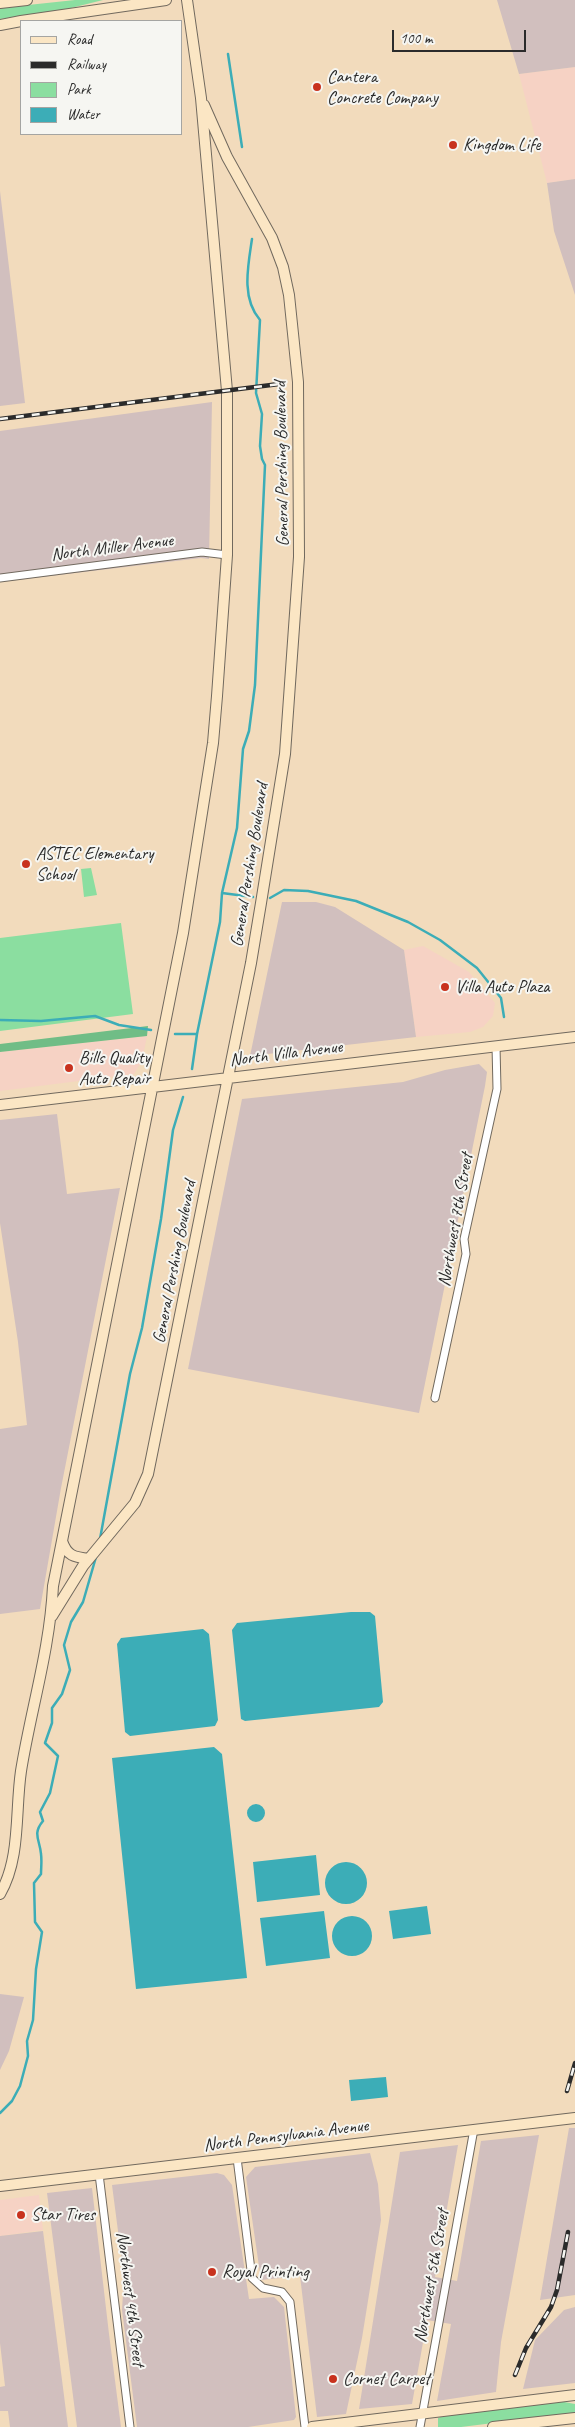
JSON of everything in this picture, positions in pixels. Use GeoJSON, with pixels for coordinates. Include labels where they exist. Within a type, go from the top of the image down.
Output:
{"type":"FeatureCollection","features":[{"type":"Feature","properties":{"kind":"main road"},"geometry":{"type":"LineString","coordinates":[[0,3],[27,0]]}},
{"type":"Feature","properties":{"kind":"main road"},"geometry":{"type":"LineString","coordinates":[[28,20],[166,0]]}},
{"type":"Feature","properties":{"kind":"main road","name":"General Pershing Boulevard"},"geometry":{"type":"LineString","coordinates":[[0,1894],[11,1865],[21,1771],[52,1617],[52,1586],[183,934],[213,743],[227,555],[227,391],[201,98],[188,0]]}},
{"type":"Feature","properties":{"kind":"main road"},"geometry":{"type":"LineString","coordinates":[[0,25],[20,21]]}},
{"type":"Feature","properties":{"kind":"main road","name":"General Pershing Boulevard"},"geometry":{"type":"LineString","coordinates":[[52,1617],[76,1575],[135,1503],[148,1474],[251,963],[284,754],[299,557],[300,433],[296,351],[289,295],[283,267],[272,238],[227,157],[201,98]]}},
{"type":"Feature","properties":{"kind":"main road","name":"North Villa Avenue"},"geometry":{"type":"LineString","coordinates":[[0,1105],[575,1036]]}},
{"type":"Feature","properties":{"kind":"main road"},"geometry":{"type":"LineString","coordinates":[[62,1540],[65,1550],[71,1556],[89,1559]]}},
{"type":"Feature","properties":{"kind":"main road","name":"North Pennsylvania Avenue"},"geometry":{"type":"LineString","coordinates":[[0,2186],[575,2118]]}},
{"type":"Feature","properties":{"kind":"main road"},"geometry":{"type":"LineString","coordinates":[[312,2427],[575,2395]]}},
{"type":"Feature","properties":{"kind":"main road"},"geometry":{"type":"LineString","coordinates":[[494,2427],[575,2418]]}},
{"type":"Feature","properties":{"kind":"street","name":"North Miller Avenue"},"geometry":{"type":"LineString","coordinates":[[0,578],[202,552],[227,555]]}},
{"type":"Feature","properties":{"kind":"street","name":"Northwest 7th Street"},"geometry":{"type":"LineString","coordinates":[[435,1398],[466,1254],[464,1239],[497,1089],[496,1046]]}},
{"type":"Feature","properties":{"kind":"street","name":"Northwest 5th Street"},"geometry":{"type":"LineString","coordinates":[[420,2427],[474,2130]]}},
{"type":"Feature","properties":{"kind":"street"},"geometry":{"type":"LineString","coordinates":[[237,2158],[252,2278],[263,2288],[282,2292],[290,2302],[305,2427]]}},
{"type":"Feature","properties":{"kind":"street","name":"Northwest 4th Street"},"geometry":{"type":"LineString","coordinates":[[99,2174],[130,2427]]}},
{"type":"Feature","properties":{"kind":"shaded area"},"geometry":{"type":"Polygon","coordinates":[[[497,0],[575,0],[575,67],[519,74],[497,0]]]}},
{"type":"Feature","properties":{"kind":"shaded area"},"geometry":{"type":"Polygon","coordinates":[[[575,67],[575,179],[547,183],[519,74],[575,67]]]}},
{"type":"Feature","properties":{"kind":"shaded area"},"geometry":{"type":"Polygon","coordinates":[[[575,179],[575,295],[554,231],[547,183],[575,179]]]}},
{"type":"Feature","properties":{"kind":"shaded area"},"geometry":{"type":"Polygon","coordinates":[[[0,191],[25,403],[0,406],[0,191]]]}},
{"type":"Feature","properties":{"kind":"shaded area"},"geometry":{"type":"Polygon","coordinates":[[[212,402],[209,559],[201,558],[0,582],[0,431],[212,402]]]}},
{"type":"Feature","properties":{"kind":"shaded area"},"geometry":{"type":"Polygon","coordinates":[[[282,902],[316,902],[335,907],[404,950],[416,1037],[250,1056],[282,902]]]}},
{"type":"Feature","properties":{"kind":"shaded area","name":"Villa Auto Plaza"},"geometry":{"type":"Polygon","coordinates":[[[423,946],[469,972],[495,1003],[493,1016],[483,1027],[470,1032],[416,1037],[404,950],[423,946]]]}},
{"type":"Feature","properties":{"kind":"shaded area","name":"Bills Quality Auto Repair"},"geometry":{"type":"Polygon","coordinates":[[[147,1036],[142,1061],[134,1074],[0,1091],[0,1052],[147,1036]]]}},
{"type":"Feature","properties":{"kind":"shaded area"},"geometry":{"type":"Polygon","coordinates":[[[479,1064],[487,1072],[485,1086],[419,1413],[188,1369],[242,1099],[403,1082],[445,1070],[479,1064]]]}},
{"type":"Feature","properties":{"kind":"shaded area"},"geometry":{"type":"Polygon","coordinates":[[[57,1114],[67,1194],[120,1188],[61,1488],[40,1609],[0,1614],[0,1429],[27,1425],[18,1342],[0,1223],[0,1120],[57,1114]]]}},
{"type":"Feature","properties":{"kind":"shaded area"},"geometry":{"type":"Polygon","coordinates":[[[0,1994],[24,1997],[9,2051],[0,2070],[0,1994]]]}},
{"type":"Feature","properties":{"kind":"shaded area"},"geometry":{"type":"Polygon","coordinates":[[[569,2128],[575,2128],[575,2295],[540,2300],[569,2128]]]}},
{"type":"Feature","properties":{"kind":"shaded area"},"geometry":{"type":"Polygon","coordinates":[[[539,2135],[501,2342],[496,2392],[437,2401],[451,2324],[427,2320],[412,2404],[359,2409],[400,2152],[458,2145],[435,2277],[457,2281],[481,2141],[539,2135]]]}},
{"type":"Feature","properties":{"kind":"shaded area"},"geometry":{"type":"Polygon","coordinates":[[[370,2153],[378,2184],[381,2220],[362,2338],[346,2414],[317,2417],[300,2276],[261,2280],[246,2177],[255,2167],[370,2153]]]}},
{"type":"Feature","properties":{"kind":"shaded area"},"geometry":{"type":"Polygon","coordinates":[[[217,2173],[224,2175],[232,2185],[249,2299],[274,2297],[284,2307],[296,2417],[294,2420],[248,2427],[137,2427],[122,2310],[124,2277],[112,2185],[217,2173]]]}},
{"type":"Feature","properties":{"kind":"shaded area"},"geometry":{"type":"Polygon","coordinates":[[[92,2188],[121,2427],[77,2427],[47,2193],[92,2188]]]}},
{"type":"Feature","properties":{"kind":"shaded area","name":"Star Tires"},"geometry":{"type":"Polygon","coordinates":[[[39,2195],[43,2230],[0,2236],[0,2200],[39,2195]]]}},
{"type":"Feature","properties":{"kind":"shaded area"},"geometry":{"type":"Polygon","coordinates":[[[43,2231],[68,2427],[10,2427],[8,2411],[0,2411],[0,2387],[5,2386],[0,2343],[0,2236],[43,2231]]]}},
{"type":"Feature","properties":{"kind":"shaded area"},"geometry":{"type":"Polygon","coordinates":[[[575,2307],[575,2383],[523,2389],[535,2340],[564,2310],[575,2307]]]}},
{"type":"Feature","properties":{"kind":"green space"},"geometry":{"type":"Polygon","coordinates":[[[75,0],[103,0],[63,10],[0,19],[0,8],[75,0]]]}},
{"type":"Feature","properties":{"kind":"green space"},"geometry":{"type":"Polygon","coordinates":[[[91,868],[97,895],[84,897],[81,869],[91,868]]]}},
{"type":"Feature","properties":{"kind":"green space"},"geometry":{"type":"Polygon","coordinates":[[[121,923],[133,1014],[0,1031],[0,938],[121,923]]]}},
{"type":"Feature","properties":{"kind":"green space"},"geometry":{"type":"Polygon","coordinates":[[[148,1026],[147,1036],[0,1052],[0,1044],[148,1026]]]}},
{"type":"Feature","properties":{"kind":"green space"},"geometry":{"type":"Polygon","coordinates":[[[559,2401],[575,2404],[575,2413],[461,2427],[438,2427],[438,2418],[443,2416],[559,2401]]]}},
{"type":"Feature","properties":{"kind":"water"},"geometry":{"type":"Polygon","coordinates":[[[351,1612],[370,1612],[375,1616],[383,1702],[379,1707],[245,1721],[241,1719],[232,1630],[237,1623],[351,1612]]]}},
{"type":"Feature","properties":{"kind":"water"},"geometry":{"type":"Polygon","coordinates":[[[203,1629],[209,1634],[218,1720],[215,1726],[130,1736],[125,1732],[117,1644],[121,1638],[203,1629]]]}},
{"type":"Feature","properties":{"kind":"water"},"geometry":{"type":"Polygon","coordinates":[[[214,1747],[222,1754],[247,1978],[136,1989],[112,1758],[214,1747]]]}},
{"type":"Feature","properties":{"kind":"water"},"geometry":{"type":"Polygon","coordinates":[[[256,1804],[262,1807],[265,1813],[262,1819],[256,1822],[250,1819],[247,1813],[250,1807],[256,1804]]]}},
{"type":"Feature","properties":{"kind":"water"},"geometry":{"type":"Polygon","coordinates":[[[316,1855],[320,1895],[257,1902],[253,1862],[316,1855]]]}},
{"type":"Feature","properties":{"kind":"water"},"geometry":{"type":"Polygon","coordinates":[[[350,1862],[358,1865],[364,1871],[367,1883],[364,1895],[358,1901],[342,1904],[334,1901],[328,1895],[325,1879],[328,1871],[334,1865],[350,1862]]]}},
{"type":"Feature","properties":{"kind":"water"},"geometry":{"type":"Polygon","coordinates":[[[427,1906],[431,1934],[393,1939],[389,1911],[427,1906]]]}},
{"type":"Feature","properties":{"kind":"water"},"geometry":{"type":"Polygon","coordinates":[[[324,1911],[330,1958],[266,1966],[260,1918],[324,1911]]]}},
{"type":"Feature","properties":{"kind":"water"},"geometry":{"type":"Polygon","coordinates":[[[356,1916],[363,1919],[369,1925],[372,1936],[371,1944],[363,1953],[356,1956],[348,1956],[341,1953],[333,1944],[332,1932],[335,1925],[344,1917],[356,1916]]]}},
{"type":"Feature","properties":{"kind":"water"},"geometry":{"type":"Polygon","coordinates":[[[386,2077],[388,2097],[351,2101],[349,2080],[386,2077]]]}},
{"type":"Feature","properties":{"kind":"waterway"},"geometry":{"type":"LineString","coordinates":[[228,54],[242,147]]}},
{"type":"Feature","properties":{"kind":"waterway"},"geometry":{"type":"LineString","coordinates":[[192,1069],[197,1034],[220,922],[222,893],[237,828],[243,749],[249,731],[255,685],[265,465],[260,446],[262,414],[256,393],[260,320],[250,302],[247,281],[252,239]]}},
{"type":"Feature","properties":{"kind":"waterway"},"geometry":{"type":"LineString","coordinates":[[270,898],[284,890],[308,891],[356,901],[408,922],[440,940],[477,968],[501,998],[504,1017]]}},
{"type":"Feature","properties":{"kind":"waterway"},"geometry":{"type":"LineString","coordinates":[[222,893],[253,897]]}},
{"type":"Feature","properties":{"kind":"waterway"},"geometry":{"type":"LineString","coordinates":[[0,1020],[41,1021],[95,1016],[119,1025],[151,1030]]}},
{"type":"Feature","properties":{"kind":"waterway"},"geometry":{"type":"LineString","coordinates":[[175,1034],[197,1034]]}},
{"type":"Feature","properties":{"kind":"waterway"},"geometry":{"type":"LineString","coordinates":[[100,1539],[130,1374],[142,1328],[161,1219],[173,1130],[183,1097]]}},
{"type":"Feature","properties":{"kind":"waterway"},"geometry":{"type":"LineString","coordinates":[[0,2113],[12,2101],[20,2086],[28,2056],[27,2041],[33,2020],[36,1969],[42,1932],[35,1922],[34,1883],[41,1874],[41,1854],[37,1833],[43,1821],[40,1812],[50,1793],[58,1756],[45,1743],[52,1723],[52,1708],[62,1694],[70,1670],[64,1645],[71,1622],[83,1602],[96,1557]]}},
{"type":"Feature","properties":{"kind":"railway"},"geometry":{"type":"LineString","coordinates":[[0,419],[279,384]]}},
{"type":"Feature","properties":{"kind":"railway"},"geometry":{"type":"LineString","coordinates":[[567,2091],[575,2063]]}},
{"type":"Feature","properties":{"kind":"railway"},"geometry":{"type":"LineString","coordinates":[[515,2375],[526,2348],[551,2307],[557,2290],[568,2232]]}},
{"type":"Feature","properties":{"kind":"place","name":"Cantera Concrete Company"},"geometry":{"type":"Point","coordinates":[317,87]}},
{"type":"Feature","properties":{"kind":"place","name":"Kingdom Life"},"geometry":{"type":"Point","coordinates":[453,145]}},
{"type":"Feature","properties":{"kind":"place","name":"ASTEC Elementary School"},"geometry":{"type":"Point","coordinates":[26,864]}},
{"type":"Feature","properties":{"kind":"place","name":"Villa Auto Plaza"},"geometry":{"type":"Point","coordinates":[445,987]}},
{"type":"Feature","properties":{"kind":"place","name":"Bills Quality Auto Repair"},"geometry":{"type":"Point","coordinates":[69,1068]}},
{"type":"Feature","properties":{"kind":"place","name":"Star Tires"},"geometry":{"type":"Point","coordinates":[21,2215]}},
{"type":"Feature","properties":{"kind":"place","name":"Royal Printing"},"geometry":{"type":"Point","coordinates":[212,2272]}},
{"type":"Feature","properties":{"kind":"place","name":"Cornet Carpet"},"geometry":{"type":"Point","coordinates":[333,2379]}}]}
